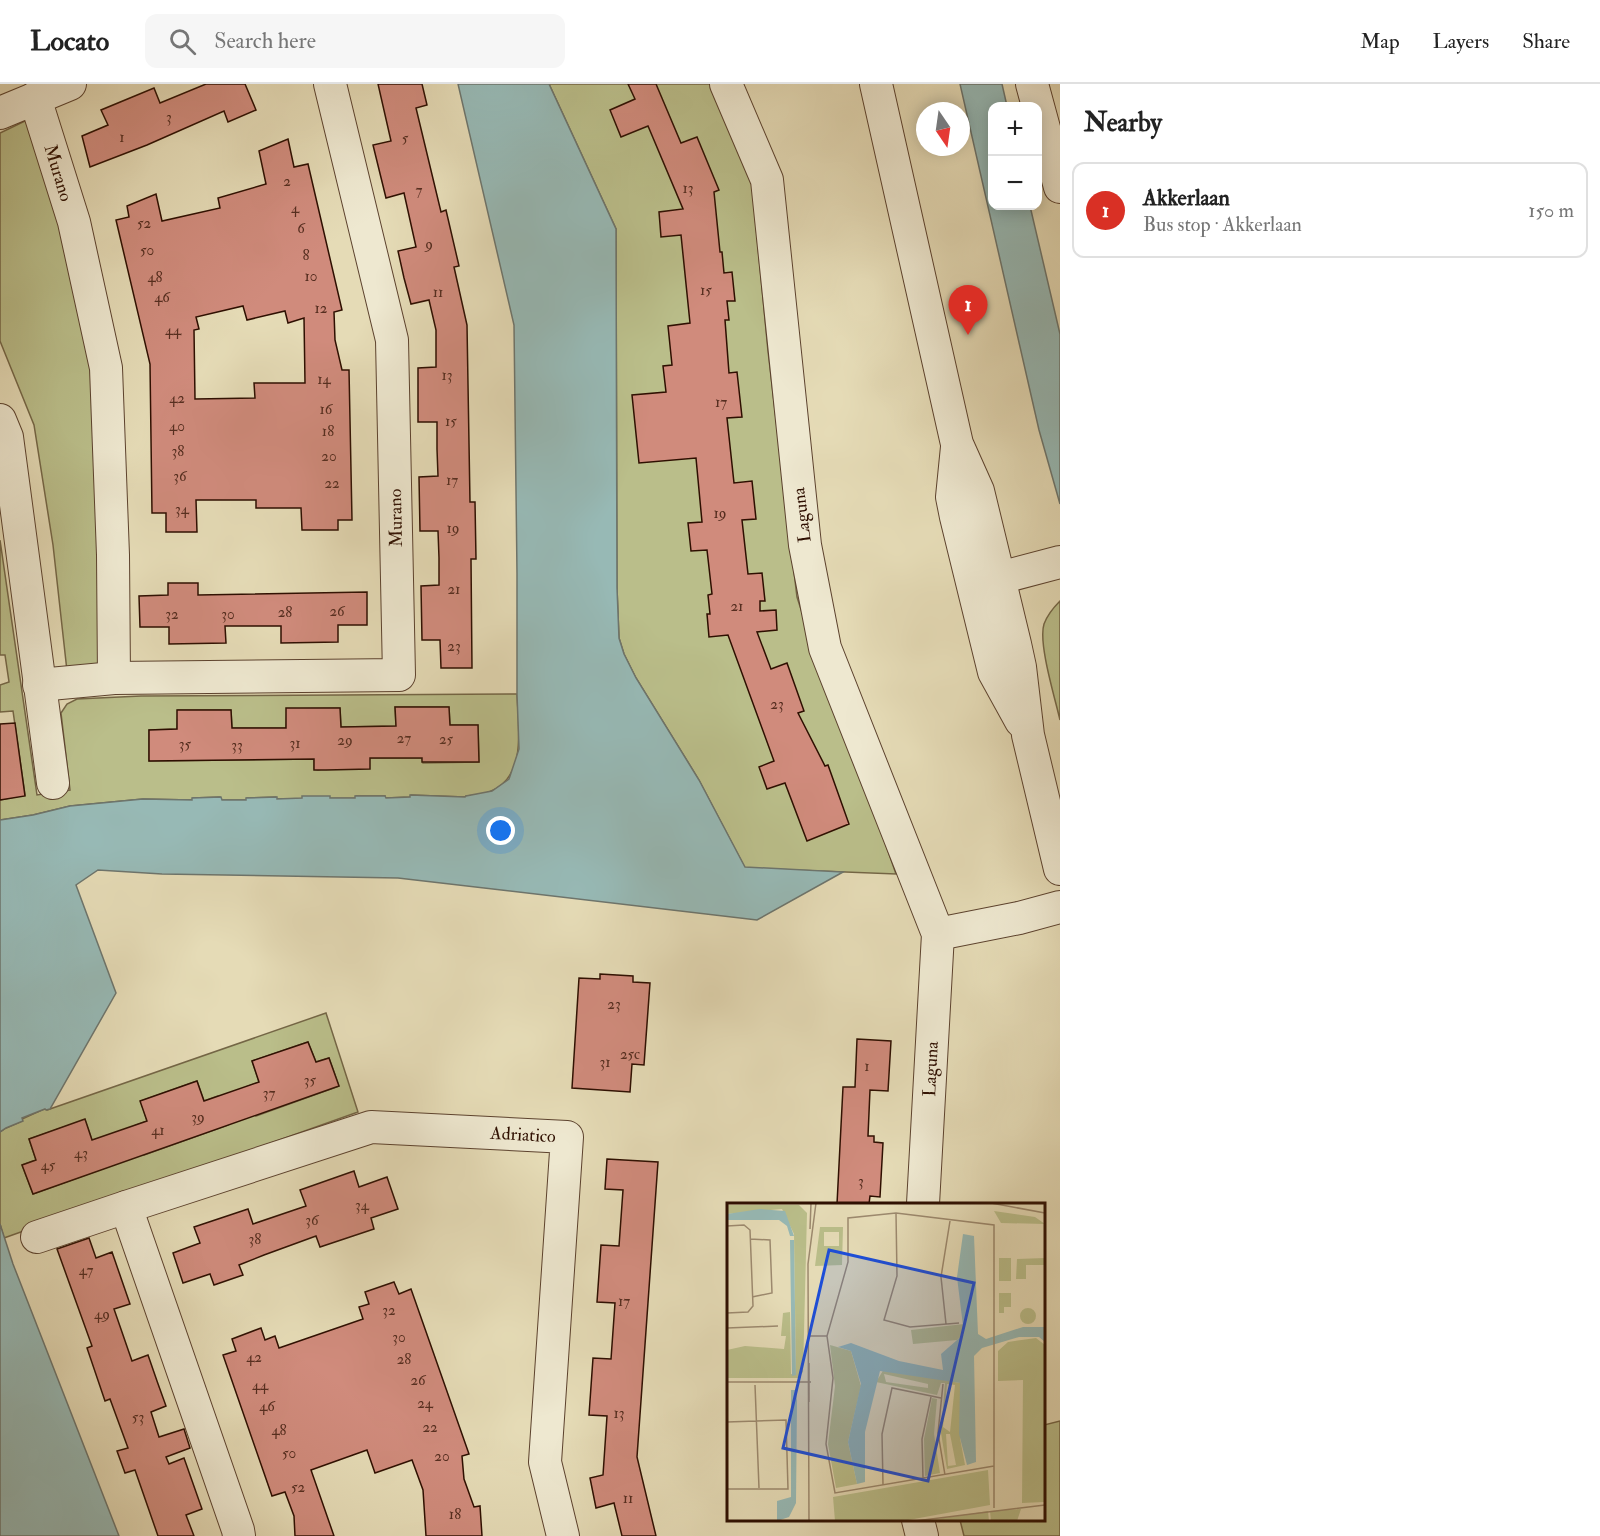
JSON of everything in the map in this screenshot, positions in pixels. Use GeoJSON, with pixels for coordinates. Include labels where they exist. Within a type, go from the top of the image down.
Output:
{"type":"FeatureCollection","features":[{"type":"Feature","properties":{"kind":"street"},"geometry":{"type":"LineString","coordinates":[[0,113],[70,84]]}},
{"type":"Feature","properties":{"kind":"street","name":"Murano"},"geometry":{"type":"LineString","coordinates":[[39,685],[114,678],[399,675],[392,340],[330,84]]}},
{"type":"Feature","properties":{"kind":"street","name":"Laguna"},"geometry":{"type":"LineString","coordinates":[[726,84],[767,180],[805,545],[825,648],[938,934],[923,1203]]}},
{"type":"Feature","properties":{"kind":"street"},"geometry":{"type":"LineString","coordinates":[[876,84],[957,444],[978,491],[986,581],[1020,667],[1028,735],[1060,869]]}},
{"type":"Feature","properties":{"kind":"street"},"geometry":{"type":"LineString","coordinates":[[1032,84],[1060,187]]}},
{"type":"Feature","properties":{"kind":"street","name":"Murano"},"geometry":{"type":"LineString","coordinates":[[35,98],[74,222],[106,368],[113,555],[114,678]]}},
{"type":"Feature","properties":{"kind":"street"},"geometry":{"type":"LineString","coordinates":[[0,420],[7,437],[53,783]]}},
{"type":"Feature","properties":{"kind":"street"},"geometry":{"type":"LineString","coordinates":[[986,581],[1060,562]]}},
{"type":"Feature","properties":{"kind":"street"},"geometry":{"type":"LineString","coordinates":[[938,934],[1060,907]]}},
{"type":"Feature","properties":{"kind":"street","name":"Adriatico"},"geometry":{"type":"LineString","coordinates":[[38,1237],[371,1127],[567,1137],[545,1462],[563,1536]]}},
{"type":"Feature","properties":{"kind":"street"},"geometry":{"type":"LineString","coordinates":[[126,1207],[238,1536]]}},
{"type":"Feature","properties":{"kind":"street"},"geometry":{"type":"LineString","coordinates":[[918,1521],[922,1536]]}},
{"type":"Feature","properties":{"kind":"green space"},"geometry":{"type":"Polygon","coordinates":[[[549,84],[712,84],[752,184],[768,351],[797,597],[896,874],[745,868],[699,780],[636,678],[624,654],[619,638],[617,588],[616,229],[549,84]]]}},
{"type":"Feature","properties":{"kind":"green space"},"geometry":{"type":"Polygon","coordinates":[[[27,120],[63,226],[95,371],[105,669],[67,671],[53,545],[34,425],[0,341],[0,133],[27,120]]]}},
{"type":"Feature","properties":{"kind":"green space"},"geometry":{"type":"Polygon","coordinates":[[[0,540],[37,795],[70,790],[61,713],[67,704],[77,699],[141,696],[517,694],[518,749],[510,775],[501,785],[486,793],[465,797],[411,795],[410,797],[385,798],[385,796],[356,796],[356,798],[277,799],[276,797],[247,798],[246,800],[221,800],[220,797],[193,798],[192,800],[143,799],[70,806],[0,820],[0,800],[25,795],[13,711],[0,712],[0,685],[9,682],[5,655],[0,655],[0,540]],[[395,707],[396,726],[341,727],[340,708],[287,709],[286,728],[232,728],[231,710],[178,710],[177,729],[149,730],[149,761],[314,759],[314,769],[318,770],[370,758],[422,758],[423,763],[479,762],[478,725],[450,725],[449,707],[395,707]]]}},
{"type":"Feature","properties":{"kind":"green space"},"geometry":{"type":"Polygon","coordinates":[[[1060,601],[1060,720],[1045,657],[1043,633],[1047,618],[1060,601]]]}},
{"type":"Feature","properties":{"kind":"green space"},"geometry":{"type":"Polygon","coordinates":[[[326,1013],[358,1112],[4,1238],[0,1224],[0,1132],[22,1119],[46,1108],[47,1110],[326,1013]],[[308,1042],[252,1061],[259,1082],[246,1087],[256,1116],[339,1086],[329,1058],[316,1062],[308,1042]],[[197,1081],[141,1101],[147,1121],[134,1126],[144,1155],[228,1125],[218,1096],[204,1101],[197,1081]],[[85,1120],[29,1139],[36,1160],[22,1165],[33,1194],[116,1164],[92,1140],[85,1120]]]}},
{"type":"Feature","properties":{"kind":"green space"},"geometry":{"type":"Polygon","coordinates":[[[1060,1421],[1060,1536],[964,1536],[960,1521],[1045,1521],[1045,1425],[1060,1421]]]}},
{"type":"Feature","properties":{"kind":"water"},"geometry":{"type":"Polygon","coordinates":[[[458,84],[549,84],[616,229],[617,588],[619,638],[624,654],[636,678],[699,780],[745,867],[843,872],[757,920],[398,878],[162,874],[98,870],[76,885],[116,993],[50,1109],[22,1118],[23,1121],[0,1132],[0,820],[70,806],[143,799],[192,800],[192,798],[221,797],[222,800],[246,800],[246,798],[302,798],[302,796],[355,798],[355,796],[385,796],[386,798],[410,797],[410,795],[465,797],[492,791],[509,779],[519,749],[514,325],[458,84]]]}},
{"type":"Feature","properties":{"kind":"water"},"geometry":{"type":"Polygon","coordinates":[[[960,84],[1002,84],[1006,102],[988,102],[988,207],[970,128],[970,102],[964,102],[960,84]]]}},
{"type":"Feature","properties":{"kind":"water"},"geometry":{"type":"Polygon","coordinates":[[[989,210],[1031,210],[1060,334],[1060,504],[1039,430],[989,210]]]}},
{"type":"Feature","properties":{"kind":"water"},"geometry":{"type":"Polygon","coordinates":[[[0,1224],[13,1264],[119,1536],[0,1536],[0,1224]]]}},
{"type":"Feature","properties":{"kind":"building"},"geometry":{"type":"Polygon","coordinates":[[[206,84],[245,84],[256,110],[228,122],[224,111],[90,167],[82,136],[108,125],[101,110],[154,88],[160,103],[206,84]]]}},
{"type":"Feature","properties":{"kind":"building"},"geometry":{"type":"Polygon","coordinates":[[[378,84],[422,84],[427,105],[416,108],[441,212],[446,210],[459,266],[454,267],[467,325],[470,502],[475,502],[476,559],[471,559],[472,668],[441,668],[440,640],[422,640],[421,586],[439,585],[439,558],[438,531],[420,531],[419,477],[438,476],[437,422],[418,422],[418,368],[436,367],[436,330],[429,300],[411,304],[404,278],[398,251],[416,247],[404,193],[386,198],[373,145],[391,141],[378,84]]]}},
{"type":"Feature","properties":{"kind":"building"},"geometry":{"type":"Polygon","coordinates":[[[628,84],[656,84],[681,143],[697,137],[719,190],[714,192],[720,252],[722,252],[724,273],[732,272],[735,301],[727,301],[729,320],[725,320],[729,373],[737,372],[742,417],[727,418],[734,483],[752,481],[756,519],[742,520],[748,574],[762,573],[765,601],[760,601],[760,611],[776,610],[777,630],[757,632],[771,669],[787,663],[804,711],[798,713],[825,766],[828,765],[849,824],[807,841],[785,783],[767,789],[759,767],[774,761],[728,635],[709,637],[708,595],[712,594],[707,550],[691,551],[688,523],[702,522],[696,458],[639,463],[632,395],[666,392],[663,366],[672,365],[668,326],[690,323],[681,235],[661,237],[659,212],[683,209],[648,126],[621,137],[610,110],[635,99],[628,84]]]}},
{"type":"Feature","properties":{"kind":"building"},"geometry":{"type":"Polygon","coordinates":[[[288,139],[294,167],[308,164],[342,310],[334,312],[335,340],[342,370],[349,370],[352,520],[338,520],[338,530],[302,530],[301,508],[256,508],[256,500],[196,500],[197,532],[166,532],[166,513],[152,513],[150,364],[116,220],[129,217],[127,206],[156,194],[162,221],[220,208],[218,198],[266,184],[259,151],[288,139]],[[243,306],[196,317],[199,329],[194,330],[195,399],[255,398],[254,383],[305,383],[304,318],[288,323],[285,311],[247,320],[243,306]]]}},
{"type":"Feature","properties":{"kind":"building"},"geometry":{"type":"Polygon","coordinates":[[[168,583],[198,583],[198,595],[367,592],[367,625],[338,625],[338,642],[281,643],[281,626],[225,626],[226,643],[169,644],[169,627],[140,627],[139,596],[168,595],[168,583]]]}},
{"type":"Feature","properties":{"kind":"building"},"geometry":{"type":"Polygon","coordinates":[[[395,707],[449,707],[450,725],[478,725],[479,762],[422,762],[422,758],[370,758],[370,769],[314,770],[314,759],[149,761],[149,730],[177,729],[177,710],[231,710],[232,728],[286,728],[286,708],[340,708],[341,727],[396,726],[395,707]]]}},
{"type":"Feature","properties":{"kind":"building"},"geometry":{"type":"Polygon","coordinates":[[[15,723],[25,796],[0,800],[0,724],[15,723]]]}},
{"type":"Feature","properties":{"kind":"building"},"geometry":{"type":"Polygon","coordinates":[[[600,974],[633,976],[633,982],[650,983],[644,1065],[632,1064],[630,1092],[572,1088],[579,978],[600,979],[600,974]]]}},
{"type":"Feature","properties":{"kind":"building"},"geometry":{"type":"Polygon","coordinates":[[[857,1039],[891,1041],[888,1091],[870,1090],[868,1136],[874,1136],[874,1142],[883,1143],[880,1197],[870,1196],[869,1203],[837,1203],[843,1087],[855,1087],[857,1039]]]}},
{"type":"Feature","properties":{"kind":"building"},"geometry":{"type":"Polygon","coordinates":[[[308,1042],[316,1062],[329,1058],[339,1086],[33,1194],[22,1165],[36,1160],[29,1139],[85,1119],[92,1140],[147,1121],[140,1101],[197,1081],[204,1101],[259,1082],[252,1061],[308,1042]]]}},
{"type":"Feature","properties":{"kind":"building"},"geometry":{"type":"Polygon","coordinates":[[[607,1159],[658,1162],[637,1457],[656,1536],[622,1536],[614,1503],[596,1508],[590,1478],[603,1475],[607,1416],[589,1415],[593,1358],[611,1359],[615,1303],[597,1302],[601,1245],[619,1246],[623,1190],[605,1189],[607,1159]]]}},
{"type":"Feature","properties":{"kind":"building"},"geometry":{"type":"Polygon","coordinates":[[[354,1171],[359,1187],[387,1177],[398,1209],[371,1218],[374,1229],[320,1247],[316,1236],[239,1265],[243,1275],[214,1285],[210,1274],[183,1283],[173,1253],[200,1243],[194,1227],[248,1209],[253,1224],[306,1206],[300,1190],[354,1171]]]}},
{"type":"Feature","properties":{"kind":"building"},"geometry":{"type":"Polygon","coordinates":[[[89,1238],[96,1258],[112,1252],[130,1304],[114,1309],[132,1361],[148,1355],[166,1406],[151,1412],[159,1437],[184,1429],[190,1448],[166,1457],[169,1464],[184,1458],[202,1509],[186,1515],[194,1536],[158,1536],[135,1470],[125,1473],[117,1451],[128,1448],[110,1399],[105,1401],[87,1348],[92,1346],[57,1249],[89,1238]]]}},
{"type":"Feature","properties":{"kind":"building"},"geometry":{"type":"Polygon","coordinates":[[[394,1282],[399,1294],[411,1289],[469,1454],[462,1456],[464,1479],[474,1507],[480,1506],[482,1536],[426,1536],[423,1490],[412,1460],[375,1473],[367,1450],[311,1470],[334,1536],[295,1536],[294,1516],[285,1492],[272,1496],[223,1355],[236,1351],[232,1339],[261,1328],[265,1340],[275,1336],[279,1348],[363,1319],[359,1307],[369,1304],[365,1292],[394,1282]]]}},
{"type":"Feature","properties":{"kind":"place","name":"Akkerlaan"},"geometry":{"type":"Point","coordinates":[968,335]}}]}
